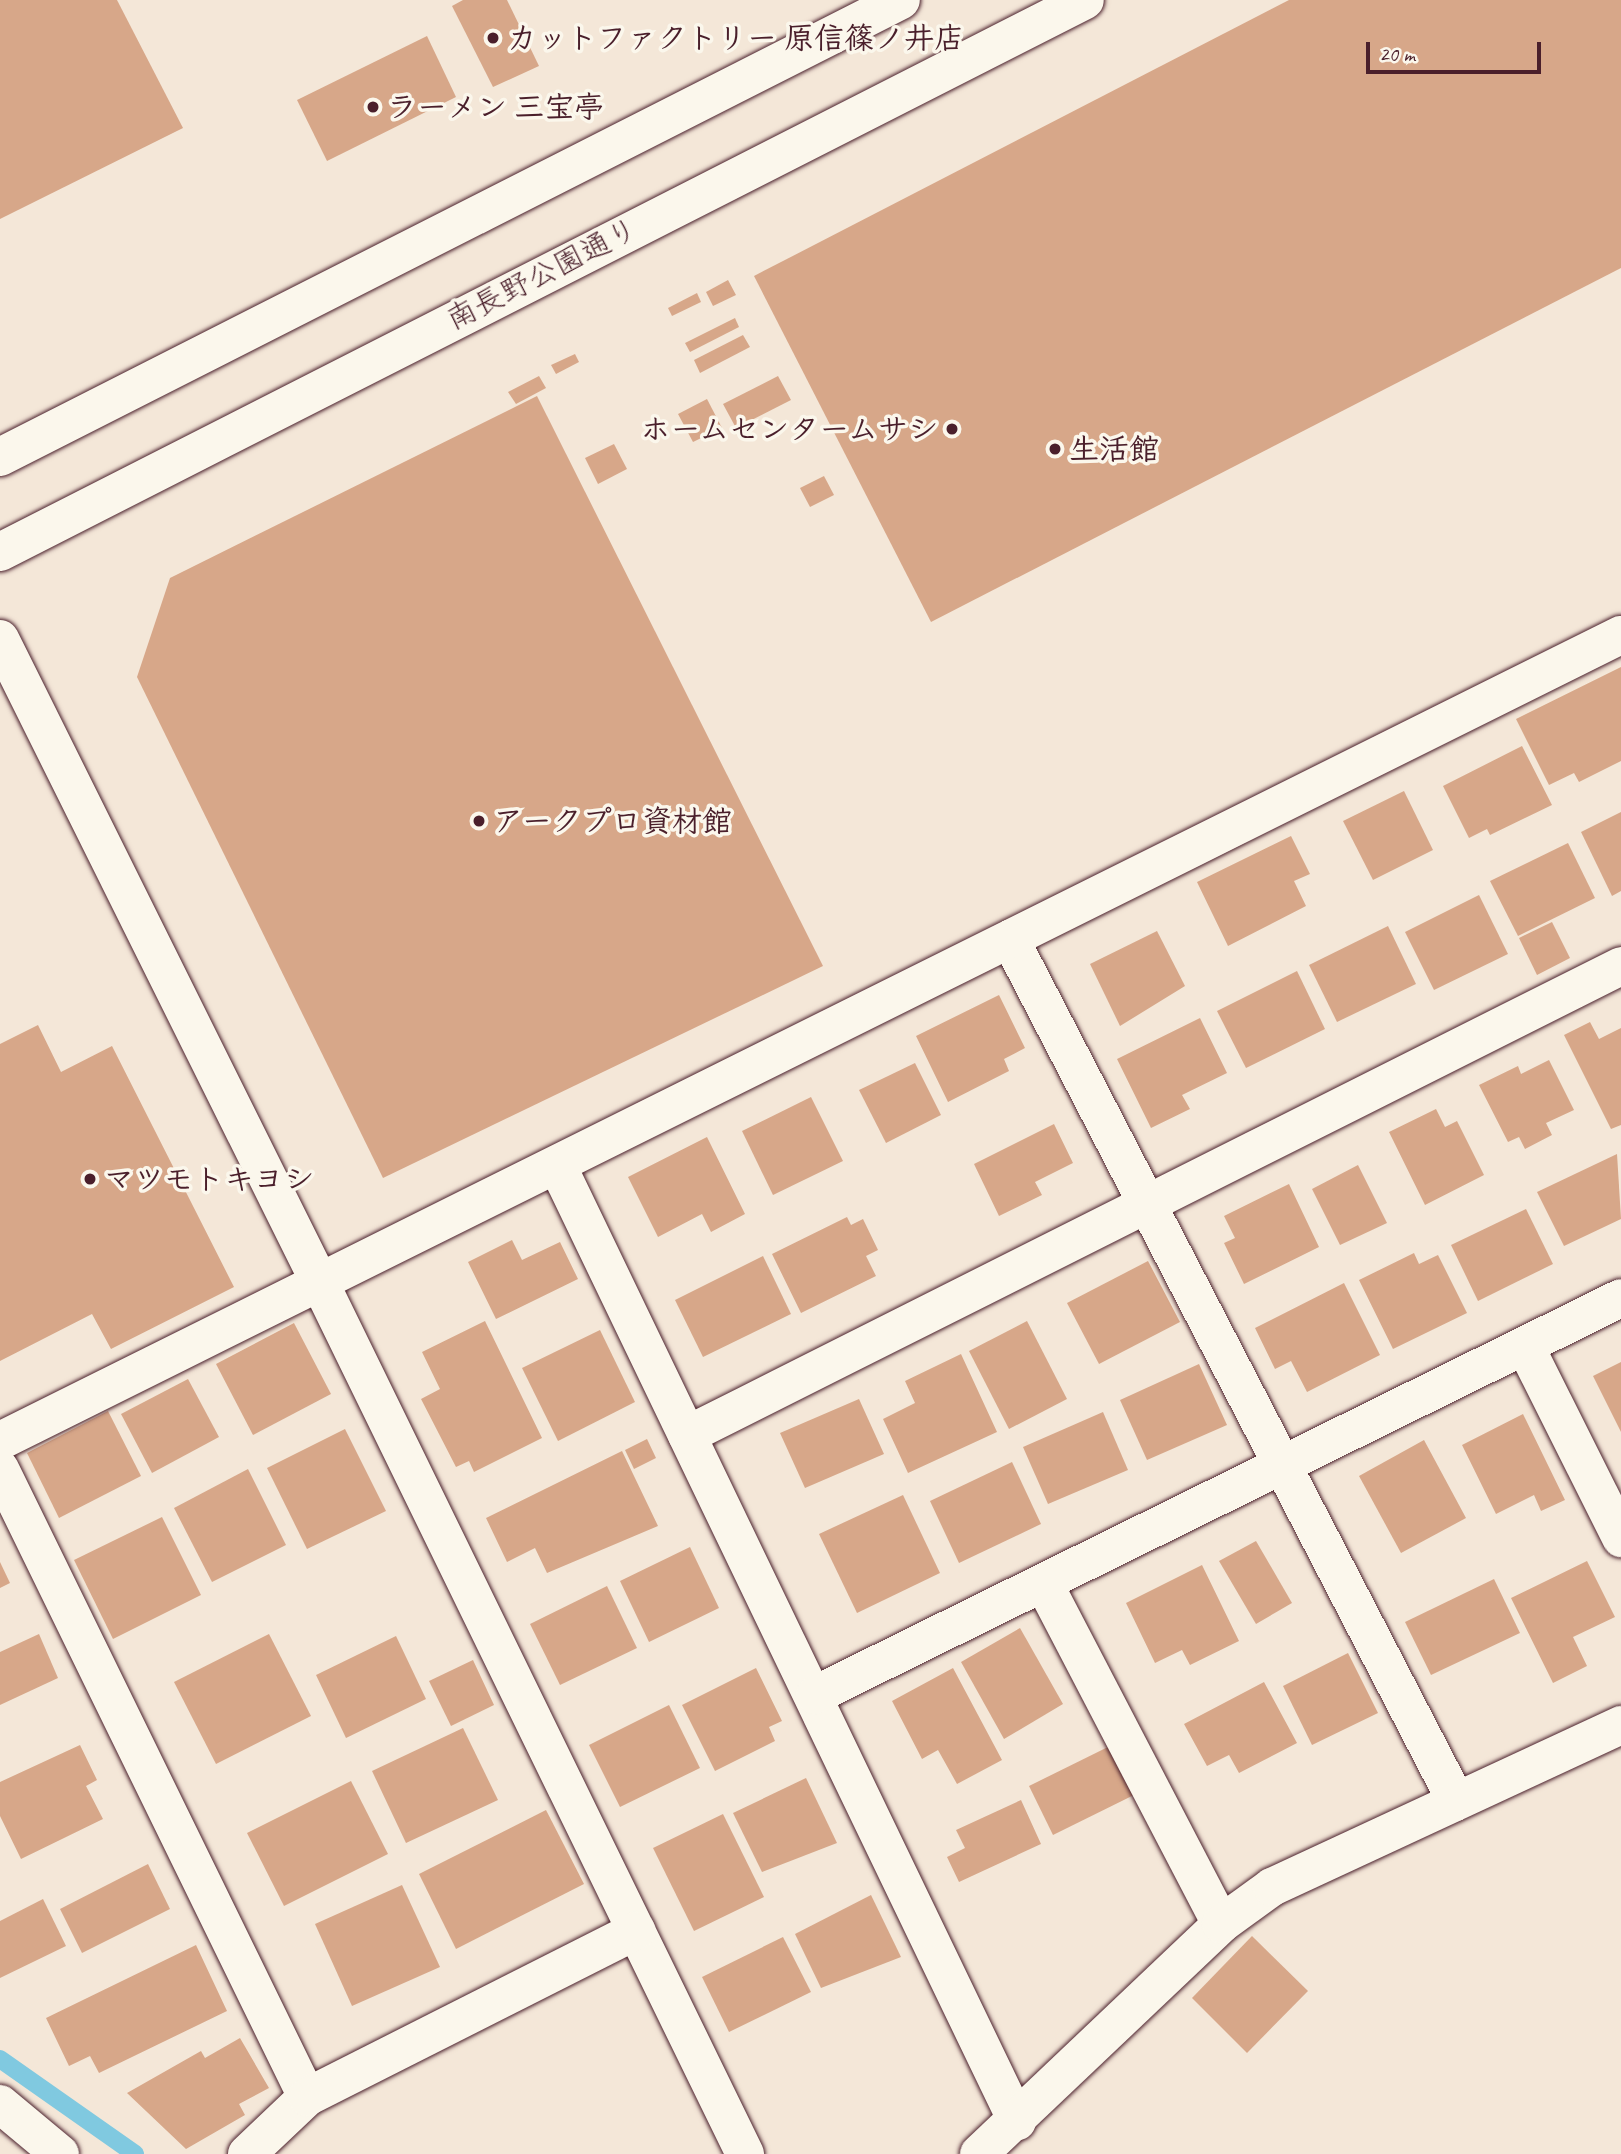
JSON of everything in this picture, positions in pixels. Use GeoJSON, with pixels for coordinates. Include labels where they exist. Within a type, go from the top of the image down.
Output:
{"type":"FeatureCollection","features":[{"type":"Feature","properties":{"kind":"street"},"geometry":{"type":"LineString","coordinates":[[0,457],[901,0]]}},
{"type":"Feature","properties":{"kind":"street","name":"南長野公園通り"},"geometry":{"type":"LineString","coordinates":[[0,552],[1085,0]]}},
{"type":"Feature","properties":{"kind":"street"},"geometry":{"type":"LineString","coordinates":[[0,1441],[321,1285],[1621,635]]}},
{"type":"Feature","properties":{"kind":"street"},"geometry":{"type":"LineString","coordinates":[[0,639],[321,1285],[745,2154]]}},
{"type":"Feature","properties":{"kind":"street"},"geometry":{"type":"LineString","coordinates":[[1010,939],[1287,1465],[1456,1801]]}},
{"type":"Feature","properties":{"kind":"street"},"geometry":{"type":"LineString","coordinates":[[687,1435],[1148,1198],[1621,966]]}},
{"type":"Feature","properties":{"kind":"street"},"geometry":{"type":"LineString","coordinates":[[558,1167],[815,1695],[1017,2121]]}},
{"type":"Feature","properties":{"kind":"street"},"geometry":{"type":"LineString","coordinates":[[815,1695],[1287,1465],[1621,1298]]}},
{"type":"Feature","properties":{"kind":"street"},"geometry":{"type":"LineString","coordinates":[[1525,1346],[1621,1538]]}},
{"type":"Feature","properties":{"kind":"street"},"geometry":{"type":"LineString","coordinates":[[0,1469],[307,2097]]}},
{"type":"Feature","properties":{"kind":"street"},"geometry":{"type":"LineString","coordinates":[[1044,1584],[1221,1924]]}},
{"type":"Feature","properties":{"kind":"street"},"geometry":{"type":"LineString","coordinates":[[979,2154],[1017,2121],[1221,1924],[1272,1887],[1621,1725]]}},
{"type":"Feature","properties":{"kind":"street"},"geometry":{"type":"LineString","coordinates":[[247,2154],[307,2097],[636,1931]]}},
{"type":"Feature","properties":{"kind":"street"},"geometry":{"type":"LineString","coordinates":[[0,2104],[60,2154]]}},
{"type":"Feature","properties":{"kind":"building"},"geometry":{"type":"Polygon","coordinates":[[[0,0],[117,0],[183,128],[0,219],[0,0]]]}},
{"type":"Feature","properties":{"kind":"building"},"geometry":{"type":"Polygon","coordinates":[[[463,0],[507,0],[539,66],[493,87],[452,6],[463,0]]]}},
{"type":"Feature","properties":{"kind":"building","name":"生活館"},"geometry":{"type":"Polygon","coordinates":[[[1289,0],[1621,0],[1621,268],[931,622],[754,276],[1289,0]]]}},
{"type":"Feature","properties":{"kind":"building"},"geometry":{"type":"Polygon","coordinates":[[[427,36],[456,97],[327,161],[297,100],[427,36]]]}},
{"type":"Feature","properties":{"kind":"building"},"geometry":{"type":"Polygon","coordinates":[[[728,280],[736,295],[713,306],[706,292],[728,280]]]}},
{"type":"Feature","properties":{"kind":"building"},"geometry":{"type":"Polygon","coordinates":[[[697,293],[701,302],[672,316],[668,308],[697,293]]]}},
{"type":"Feature","properties":{"kind":"building"},"geometry":{"type":"Polygon","coordinates":[[[735,318],[739,327],[690,352],[685,343],[735,318]]]}},
{"type":"Feature","properties":{"kind":"building"},"geometry":{"type":"Polygon","coordinates":[[[743,335],[750,347],[700,373],[694,360],[743,335]]]}},
{"type":"Feature","properties":{"kind":"building"},"geometry":{"type":"Polygon","coordinates":[[[575,354],[579,362],[556,374],[551,365],[575,354]]]}},
{"type":"Feature","properties":{"kind":"building"},"geometry":{"type":"Polygon","coordinates":[[[539,376],[546,388],[516,404],[508,392],[539,376]]]}},
{"type":"Feature","properties":{"kind":"building"},"geometry":{"type":"Polygon","coordinates":[[[778,376],[791,400],[736,428],[723,404],[778,376]]]}},
{"type":"Feature","properties":{"kind":"building","name":"アークプロ資材館"},"geometry":{"type":"Polygon","coordinates":[[[537,396],[823,966],[383,1178],[137,677],[170,578],[537,396]]]}},
{"type":"Feature","properties":{"kind":"building"},"geometry":{"type":"Polygon","coordinates":[[[707,399],[722,428],[693,442],[678,414],[707,399]]]}},
{"type":"Feature","properties":{"kind":"building"},"geometry":{"type":"Polygon","coordinates":[[[614,444],[627,469],[598,484],[585,458],[614,444]]]}},
{"type":"Feature","properties":{"kind":"building"},"geometry":{"type":"Polygon","coordinates":[[[824,476],[834,495],[810,507],[800,488],[824,476]]]}},
{"type":"Feature","properties":{"kind":"building"},"geometry":{"type":"Polygon","coordinates":[[[1621,667],[1621,761],[1579,782],[1574,773],[1549,785],[1516,719],[1621,667]]]}},
{"type":"Feature","properties":{"kind":"building"},"geometry":{"type":"Polygon","coordinates":[[[1522,746],[1552,805],[1490,835],[1487,829],[1469,838],[1443,786],[1522,746]]]}},
{"type":"Feature","properties":{"kind":"building"},"geometry":{"type":"Polygon","coordinates":[[[1404,791],[1433,850],[1373,880],[1343,821],[1404,791]]]}},
{"type":"Feature","properties":{"kind":"building"},"geometry":{"type":"Polygon","coordinates":[[[1621,812],[1621,891],[1612,896],[1581,832],[1621,812]]]}},
{"type":"Feature","properties":{"kind":"building"},"geometry":{"type":"Polygon","coordinates":[[[1291,836],[1310,874],[1294,881],[1306,906],[1228,946],[1197,882],[1291,836]]]}},
{"type":"Feature","properties":{"kind":"building"},"geometry":{"type":"Polygon","coordinates":[[[1568,843],[1595,898],[1518,936],[1490,881],[1568,843]]]}},
{"type":"Feature","properties":{"kind":"building"},"geometry":{"type":"Polygon","coordinates":[[[1479,895],[1508,954],[1434,990],[1405,932],[1479,895]]]}},
{"type":"Feature","properties":{"kind":"building"},"geometry":{"type":"Polygon","coordinates":[[[1552,922],[1570,958],[1537,975],[1519,938],[1552,922]]]}},
{"type":"Feature","properties":{"kind":"building"},"geometry":{"type":"Polygon","coordinates":[[[1388,926],[1416,984],[1337,1022],[1309,965],[1388,926]]]}},
{"type":"Feature","properties":{"kind":"building"},"geometry":{"type":"Polygon","coordinates":[[[1157,931],[1185,986],[1120,1026],[1090,964],[1157,931]]]}},
{"type":"Feature","properties":{"kind":"building"},"geometry":{"type":"Polygon","coordinates":[[[1297,971],[1325,1029],[1246,1068],[1217,1011],[1297,971]]]}},
{"type":"Feature","properties":{"kind":"building"},"geometry":{"type":"Polygon","coordinates":[[[999,995],[1025,1048],[1004,1059],[1009,1071],[948,1102],[916,1036],[999,995]]]}},
{"type":"Feature","properties":{"kind":"building"},"geometry":{"type":"Polygon","coordinates":[[[1200,1018],[1227,1073],[1182,1095],[1190,1109],[1151,1128],[1117,1059],[1200,1018]]]}},
{"type":"Feature","properties":{"kind":"building"},"geometry":{"type":"Polygon","coordinates":[[[1590,1022],[1599,1039],[1621,1028],[1621,1125],[1611,1129],[1564,1035],[1590,1022]]]}},
{"type":"Feature","properties":{"kind":"building","name":"マツモトキヨシ"},"geometry":{"type":"Polygon","coordinates":[[[38,1025],[61,1072],[112,1046],[234,1287],[111,1349],[92,1314],[0,1361],[0,1044],[38,1025]]]}},
{"type":"Feature","properties":{"kind":"building"},"geometry":{"type":"Polygon","coordinates":[[[1549,1060],[1574,1110],[1546,1123],[1552,1135],[1525,1149],[1519,1137],[1508,1142],[1479,1085],[1518,1066],[1521,1074],[1549,1060]]]}},
{"type":"Feature","properties":{"kind":"building"},"geometry":{"type":"Polygon","coordinates":[[[915,1063],[941,1115],[886,1143],[859,1090],[915,1063]]]}},
{"type":"Feature","properties":{"kind":"building"},"geometry":{"type":"Polygon","coordinates":[[[811,1097],[843,1161],[773,1195],[742,1131],[811,1097]]]}},
{"type":"Feature","properties":{"kind":"building"},"geometry":{"type":"Polygon","coordinates":[[[1436,1109],[1445,1127],[1457,1121],[1484,1175],[1425,1205],[1389,1132],[1436,1109]]]}},
{"type":"Feature","properties":{"kind":"building"},"geometry":{"type":"Polygon","coordinates":[[[1054,1124],[1073,1163],[1035,1182],[1042,1195],[999,1216],[974,1164],[1054,1124]]]}},
{"type":"Feature","properties":{"kind":"building"},"geometry":{"type":"Polygon","coordinates":[[[707,1137],[745,1214],[711,1232],[702,1214],[658,1237],[628,1177],[707,1137]]]}},
{"type":"Feature","properties":{"kind":"building"},"geometry":{"type":"Polygon","coordinates":[[[1617,1154],[1621,1219],[1564,1246],[1537,1192],[1617,1154]]]}},
{"type":"Feature","properties":{"kind":"building"},"geometry":{"type":"Polygon","coordinates":[[[1358,1165],[1387,1223],[1340,1245],[1312,1189],[1358,1165]]]}},
{"type":"Feature","properties":{"kind":"building"},"geometry":{"type":"Polygon","coordinates":[[[1289,1184],[1319,1247],[1244,1284],[1224,1243],[1235,1238],[1224,1216],[1289,1184]]]}},
{"type":"Feature","properties":{"kind":"building"},"geometry":{"type":"Polygon","coordinates":[[[1526,1209],[1553,1264],[1478,1301],[1451,1245],[1526,1209]]]}},
{"type":"Feature","properties":{"kind":"building"},"geometry":{"type":"Polygon","coordinates":[[[847,1217],[851,1225],[863,1219],[878,1250],[866,1256],[876,1276],[801,1313],[772,1254],[847,1217]]]}},
{"type":"Feature","properties":{"kind":"building"},"geometry":{"type":"Polygon","coordinates":[[[512,1240],[522,1260],[560,1242],[578,1279],[496,1319],[468,1262],[512,1240]]]}},
{"type":"Feature","properties":{"kind":"building"},"geometry":{"type":"Polygon","coordinates":[[[1414,1253],[1419,1264],[1438,1255],[1467,1313],[1393,1349],[1359,1280],[1414,1253]]]}},
{"type":"Feature","properties":{"kind":"building"},"geometry":{"type":"Polygon","coordinates":[[[763,1256],[791,1314],[703,1357],[675,1300],[763,1256]]]}},
{"type":"Feature","properties":{"kind":"building"},"geometry":{"type":"Polygon","coordinates":[[[1148,1261],[1180,1322],[1099,1364],[1067,1303],[1148,1261]]]}},
{"type":"Feature","properties":{"kind":"building"},"geometry":{"type":"Polygon","coordinates":[[[1344,1283],[1380,1355],[1307,1392],[1291,1361],[1275,1369],[1255,1328],[1344,1283]]]}},
{"type":"Feature","properties":{"kind":"building"},"geometry":{"type":"Polygon","coordinates":[[[485,1321],[542,1438],[474,1472],[469,1461],[456,1467],[421,1399],[440,1389],[422,1352],[485,1321]]]}},
{"type":"Feature","properties":{"kind":"building"},"geometry":{"type":"Polygon","coordinates":[[[1027,1321],[1067,1399],[1009,1429],[969,1351],[1027,1321]]]}},
{"type":"Feature","properties":{"kind":"building"},"geometry":{"type":"Polygon","coordinates":[[[294,1323],[331,1394],[253,1435],[216,1364],[294,1323]]]}},
{"type":"Feature","properties":{"kind":"building"},"geometry":{"type":"Polygon","coordinates":[[[600,1330],[635,1402],[558,1441],[522,1368],[600,1330]]]}},
{"type":"Feature","properties":{"kind":"building"},"geometry":{"type":"Polygon","coordinates":[[[961,1354],[997,1432],[908,1473],[883,1419],[915,1403],[905,1381],[961,1354]]]}},
{"type":"Feature","properties":{"kind":"building"},"geometry":{"type":"Polygon","coordinates":[[[1621,1362],[1621,1432],[1593,1376],[1621,1362]]]}},
{"type":"Feature","properties":{"kind":"building"},"geometry":{"type":"Polygon","coordinates":[[[1199,1364],[1227,1425],[1147,1460],[1120,1400],[1199,1364]]]}},
{"type":"Feature","properties":{"kind":"building"},"geometry":{"type":"Polygon","coordinates":[[[188,1379],[219,1437],[152,1473],[121,1414],[188,1379]]]}},
{"type":"Feature","properties":{"kind":"building"},"geometry":{"type":"Polygon","coordinates":[[[859,1399],[884,1454],[805,1488],[780,1433],[859,1399]]]}},
{"type":"Feature","properties":{"kind":"building"},"geometry":{"type":"Polygon","coordinates":[[[108,1411],[141,1476],[59,1518],[27,1453],[108,1411]]]}},
{"type":"Feature","properties":{"kind":"building"},"geometry":{"type":"Polygon","coordinates":[[[1103,1412],[1128,1470],[1048,1504],[1023,1447],[1103,1412]]]}},
{"type":"Feature","properties":{"kind":"building"},"geometry":{"type":"Polygon","coordinates":[[[1523,1414],[1565,1500],[1541,1511],[1534,1495],[1496,1514],[1462,1445],[1523,1414]]]}},
{"type":"Feature","properties":{"kind":"building"},"geometry":{"type":"Polygon","coordinates":[[[345,1429],[386,1511],[307,1549],[267,1468],[345,1429]]]}},
{"type":"Feature","properties":{"kind":"building"},"geometry":{"type":"Polygon","coordinates":[[[647,1439],[656,1458],[634,1469],[625,1450],[647,1439]]]}},
{"type":"Feature","properties":{"kind":"building"},"geometry":{"type":"Polygon","coordinates":[[[1424,1440],[1466,1518],[1401,1553],[1359,1476],[1424,1440]]]}},
{"type":"Feature","properties":{"kind":"building"},"geometry":{"type":"Polygon","coordinates":[[[622,1451],[658,1526],[547,1573],[535,1548],[507,1562],[486,1518],[622,1451]]]}},
{"type":"Feature","properties":{"kind":"building"},"geometry":{"type":"Polygon","coordinates":[[[1012,1462],[1041,1524],[959,1563],[930,1501],[1012,1462]]]}},
{"type":"Feature","properties":{"kind":"building"},"geometry":{"type":"Polygon","coordinates":[[[248,1469],[286,1545],[212,1582],[174,1508],[248,1469]]]}},
{"type":"Feature","properties":{"kind":"building"},"geometry":{"type":"Polygon","coordinates":[[[903,1495],[940,1573],[857,1613],[819,1534],[903,1495]]]}},
{"type":"Feature","properties":{"kind":"building"},"geometry":{"type":"Polygon","coordinates":[[[162,1517],[201,1595],[113,1639],[74,1560],[162,1517]]]}},
{"type":"Feature","properties":{"kind":"building"},"geometry":{"type":"Polygon","coordinates":[[[1256,1541],[1292,1603],[1256,1624],[1219,1561],[1256,1541]]]}},
{"type":"Feature","properties":{"kind":"building"},"geometry":{"type":"Polygon","coordinates":[[[690,1547],[719,1608],[649,1642],[620,1581],[690,1547]]]}},
{"type":"Feature","properties":{"kind":"building"},"geometry":{"type":"Polygon","coordinates":[[[1587,1561],[1615,1617],[1573,1637],[1587,1666],[1553,1683],[1511,1598],[1587,1561]]]}},
{"type":"Feature","properties":{"kind":"building"},"geometry":{"type":"Polygon","coordinates":[[[0,1562],[10,1583],[0,1588],[0,1562]]]}},
{"type":"Feature","properties":{"kind":"building"},"geometry":{"type":"Polygon","coordinates":[[[1202,1565],[1239,1641],[1190,1665],[1182,1650],[1155,1663],[1126,1603],[1202,1565]]]}},
{"type":"Feature","properties":{"kind":"building"},"geometry":{"type":"Polygon","coordinates":[[[1494,1579],[1520,1633],[1431,1675],[1405,1622],[1494,1579]]]}},
{"type":"Feature","properties":{"kind":"building"},"geometry":{"type":"Polygon","coordinates":[[[607,1586],[637,1648],[560,1685],[530,1624],[607,1586]]]}},
{"type":"Feature","properties":{"kind":"building"},"geometry":{"type":"Polygon","coordinates":[[[1020,1628],[1063,1704],[1004,1739],[961,1662],[1020,1628]]]}},
{"type":"Feature","properties":{"kind":"building"},"geometry":{"type":"Polygon","coordinates":[[[39,1634],[58,1678],[0,1705],[0,1652],[39,1634]]]}},
{"type":"Feature","properties":{"kind":"building"},"geometry":{"type":"Polygon","coordinates":[[[269,1634],[311,1716],[216,1764],[174,1682],[269,1634]]]}},
{"type":"Feature","properties":{"kind":"building"},"geometry":{"type":"Polygon","coordinates":[[[396,1636],[426,1699],[346,1738],[316,1675],[396,1636]]]}},
{"type":"Feature","properties":{"kind":"building"},"geometry":{"type":"Polygon","coordinates":[[[1348,1653],[1378,1713],[1312,1745],[1283,1686],[1348,1653]]]}},
{"type":"Feature","properties":{"kind":"building"},"geometry":{"type":"Polygon","coordinates":[[[473,1660],[494,1705],[451,1726],[429,1681],[473,1660]]]}},
{"type":"Feature","properties":{"kind":"building"},"geometry":{"type":"Polygon","coordinates":[[[756,1668],[782,1721],[769,1727],[775,1741],[715,1771],[682,1705],[756,1668]]]}},
{"type":"Feature","properties":{"kind":"building"},"geometry":{"type":"Polygon","coordinates":[[[953,1668],[1002,1760],[957,1784],[938,1750],[922,1759],[892,1701],[953,1668]]]}},
{"type":"Feature","properties":{"kind":"building"},"geometry":{"type":"Polygon","coordinates":[[[1264,1682],[1297,1743],[1239,1773],[1229,1755],[1207,1766],[1184,1724],[1264,1682]]]}},
{"type":"Feature","properties":{"kind":"building"},"geometry":{"type":"Polygon","coordinates":[[[669,1705],[700,1768],[620,1807],[589,1745],[669,1705]]]}},
{"type":"Feature","properties":{"kind":"building"},"geometry":{"type":"Polygon","coordinates":[[[463,1728],[498,1800],[406,1843],[372,1771],[463,1728]]]}},
{"type":"Feature","properties":{"kind":"building"},"geometry":{"type":"Polygon","coordinates":[[[1114,1744],[1138,1793],[1053,1835],[1029,1786],[1114,1744]]]}},
{"type":"Feature","properties":{"kind":"building"},"geometry":{"type":"Polygon","coordinates":[[[80,1745],[97,1780],[86,1786],[103,1819],[21,1859],[0,1816],[0,1782],[80,1745]]]}},
{"type":"Feature","properties":{"kind":"building"},"geometry":{"type":"Polygon","coordinates":[[[806,1778],[837,1843],[762,1872],[733,1813],[806,1778]]]}},
{"type":"Feature","properties":{"kind":"building"},"geometry":{"type":"Polygon","coordinates":[[[351,1781],[388,1854],[284,1906],[247,1833],[351,1781]]]}},
{"type":"Feature","properties":{"kind":"building"},"geometry":{"type":"Polygon","coordinates":[[[1021,1800],[1041,1844],[959,1882],[947,1857],[965,1848],[956,1830],[1021,1800]]]}},
{"type":"Feature","properties":{"kind":"building"},"geometry":{"type":"Polygon","coordinates":[[[546,1810],[584,1884],[456,1949],[419,1874],[546,1810]]]}},
{"type":"Feature","properties":{"kind":"building"},"geometry":{"type":"Polygon","coordinates":[[[723,1814],[764,1897],[694,1931],[653,1848],[723,1814]]]}},
{"type":"Feature","properties":{"kind":"building"},"geometry":{"type":"Polygon","coordinates":[[[148,1864],[170,1909],[82,1953],[60,1909],[148,1864]]]}},
{"type":"Feature","properties":{"kind":"building"},"geometry":{"type":"Polygon","coordinates":[[[402,1885],[440,1967],[352,2006],[315,1924],[402,1885]]]}},
{"type":"Feature","properties":{"kind":"building"},"geometry":{"type":"Polygon","coordinates":[[[871,1895],[901,1957],[821,1988],[795,1934],[871,1895]]]}},
{"type":"Feature","properties":{"kind":"building"},"geometry":{"type":"Polygon","coordinates":[[[43,1899],[66,1946],[0,1978],[0,1921],[43,1899]]]}},
{"type":"Feature","properties":{"kind":"building"},"geometry":{"type":"Polygon","coordinates":[[[1252,1936],[1308,1991],[1247,2053],[1192,1998],[1252,1936]]]}},
{"type":"Feature","properties":{"kind":"building"},"geometry":{"type":"Polygon","coordinates":[[[783,1937],[811,1992],[729,2032],[702,1977],[783,1937]]]}},
{"type":"Feature","properties":{"kind":"building"},"geometry":{"type":"Polygon","coordinates":[[[196,1945],[227,2011],[99,2073],[90,2056],[69,2066],[46,2018],[196,1945]]]}},
{"type":"Feature","properties":{"kind":"building"},"geometry":{"type":"Polygon","coordinates":[[[240,2038],[269,2088],[239,2104],[245,2115],[186,2149],[127,2093],[201,2051],[205,2058],[240,2038]]]}},
{"type":"Feature","properties":{"kind":"waterway"},"geometry":{"type":"LineString","coordinates":[[0,2059],[135,2154]]}},
{"type":"Feature","properties":{"kind":"place","name":"カットファクトリー 原信篠ノ井店"},"geometry":{"type":"Point","coordinates":[493,38]}},
{"type":"Feature","properties":{"kind":"place","name":"ラーメン 三宝亭"},"geometry":{"type":"Point","coordinates":[373,107]}},
{"type":"Feature","properties":{"kind":"place","name":"ホームセンタームサシ"},"geometry":{"type":"Point","coordinates":[952,429]}},
{"type":"Feature","properties":{"kind":"place","name":"生活館"},"geometry":{"type":"Point","coordinates":[1055,449]}},
{"type":"Feature","properties":{"kind":"place","name":"アークプロ資材館"},"geometry":{"type":"Point","coordinates":[479,821]}},
{"type":"Feature","properties":{"kind":"place","name":"マツモトキヨシ"},"geometry":{"type":"Point","coordinates":[90,1179]}}]}
